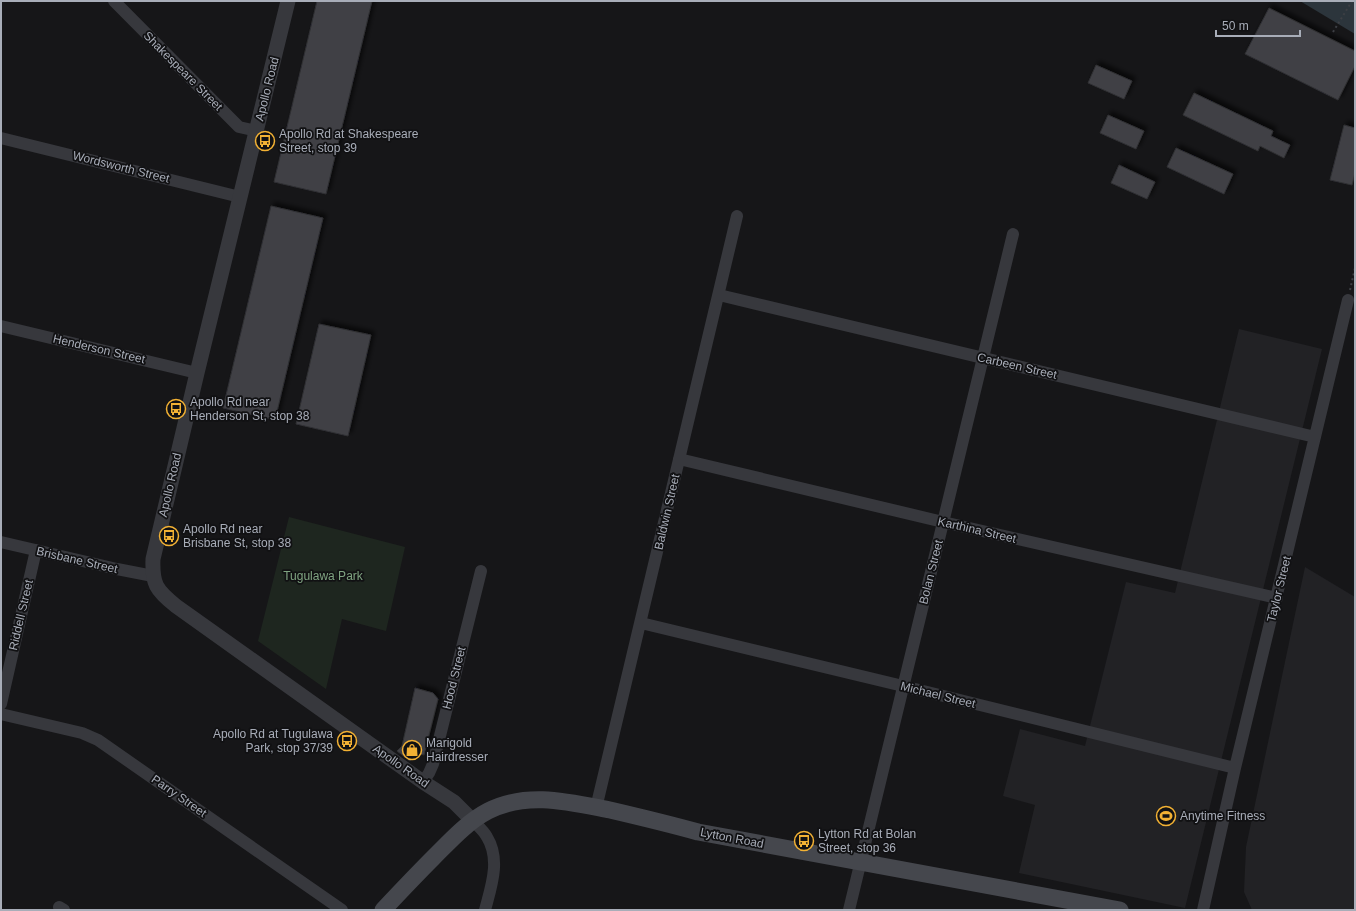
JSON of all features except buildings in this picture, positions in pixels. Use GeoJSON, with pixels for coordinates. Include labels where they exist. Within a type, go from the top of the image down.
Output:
{"type":"FeatureCollection","features":[{"type":"Feature","properties":{"kind":"main road","name":"Lytton Road"},"geometry":{"type":"LineString","coordinates":[[382,910],[457,834],[488,811],[526,800],[555,800],[650,819],[698,832],[1120,910]]}},
{"type":"Feature","properties":{"kind":"street","name":"Shakespeare Street"},"geometry":{"type":"LineString","coordinates":[[114,1],[238,127],[257,131]]}},
{"type":"Feature","properties":{"kind":"street","name":"Apollo Road"},"geometry":{"type":"LineString","coordinates":[[288,1],[197,373],[154,559],[153,576],[156,585],[164,597],[423,782],[454,802],[473,821]]}},
{"type":"Feature","properties":{"kind":"street","name":"Wordsworth Street"},"geometry":{"type":"LineString","coordinates":[[1,138],[240,196]]}},
{"type":"Feature","properties":{"kind":"street","name":"Baldwin Street"},"geometry":{"type":"LineString","coordinates":[[596,808],[737,216]]}},
{"type":"Feature","properties":{"kind":"street","name":"Bolan Street"},"geometry":{"type":"LineString","coordinates":[[849,910],[1013,234]]}},
{"type":"Feature","properties":{"kind":"street","name":"Carbeen Street"},"geometry":{"type":"LineString","coordinates":[[719,295],[1315,437]]}},
{"type":"Feature","properties":{"kind":"street","name":"Taylor Street"},"geometry":{"type":"LineString","coordinates":[[1203,910],[1235,768],[1348,300]]}},
{"type":"Feature","properties":{"kind":"street","name":"Henderson Street"},"geometry":{"type":"LineString","coordinates":[[1,326],[197,373]]}},
{"type":"Feature","properties":{"kind":"street","name":"Karthina Street"},"geometry":{"type":"LineString","coordinates":[[679,459],[943,522],[1277,598]]}},
{"type":"Feature","properties":{"kind":"street","name":"Brisbane Street"},"geometry":{"type":"LineString","coordinates":[[1,542],[140,575],[153,576]]}},
{"type":"Feature","properties":{"kind":"street","name":"Riddell Street"},"geometry":{"type":"LineString","coordinates":[[1,704],[36,550]]}},
{"type":"Feature","properties":{"kind":"street","name":"Hood Street"},"geometry":{"type":"LineString","coordinates":[[423,782],[433,764],[481,571]]}},
{"type":"Feature","properties":{"kind":"street","name":"Michael Street"},"geometry":{"type":"LineString","coordinates":[[641,623],[1235,768]]}},
{"type":"Feature","properties":{"kind":"street","name":"Parry Street"},"geometry":{"type":"LineString","coordinates":[[1,714],[82,733],[98,740],[342,910]]}},
{"type":"Feature","properties":{"kind":"street"},"geometry":{"type":"LineString","coordinates":[[473,821],[487,836],[493,848],[495,862],[485,910]]}},
{"type":"Feature","properties":{"kind":"path"},"geometry":{"type":"LineString","coordinates":[[1333,32],[1352,1]]}},
{"type":"Feature","properties":{"kind":"path"},"geometry":{"type":"LineString","coordinates":[[1348,300],[1355,268]]}},
{"type":"Feature","properties":{"kind":"shaded area"},"geometry":{"type":"Polygon","coordinates":[[[1300,1],[1355,1],[1355,34],[1300,1]]]}},
{"type":"Feature","properties":{"kind":"shaded area"},"geometry":{"type":"Polygon","coordinates":[[[1239,329],[1322,349],[1185,908],[1019,873],[1035,805],[1003,796],[1020,729],[1085,746],[1126,582],[1175,593],[1239,329]]]}},
{"type":"Feature","properties":{"kind":"shaded area"},"geometry":{"type":"Polygon","coordinates":[[[1305,567],[1355,597],[1355,910],[1252,910],[1244,892],[1246,847],[1305,567]]]}},
{"type":"Feature","properties":{"kind":"green space","name":"Tugulawa Park"},"geometry":{"type":"Polygon","coordinates":[[[289,517],[405,547],[386,631],[342,619],[326,689],[258,641],[289,517]]]}},
{"type":"Feature","properties":{"kind":"place","name":"Apollo Rd at Shakespeare Street, stop 39"},"geometry":{"type":"Point","coordinates":[265,141]}},
{"type":"Feature","properties":{"kind":"place","name":"Apollo Rd near Henderson St, stop 38"},"geometry":{"type":"Point","coordinates":[176,409]}},
{"type":"Feature","properties":{"kind":"place","name":"Apollo Rd near Brisbane St, stop 38"},"geometry":{"type":"Point","coordinates":[169,536]}},
{"type":"Feature","properties":{"kind":"place","name":"Apollo Rd at Tugulawa Park, stop 37/39"},"geometry":{"type":"Point","coordinates":[347,741]}},
{"type":"Feature","properties":{"kind":"place","name":"Marigold Hairdresser"},"geometry":{"type":"Point","coordinates":[412,750]}},
{"type":"Feature","properties":{"kind":"place","name":"Anytime Fitness"},"geometry":{"type":"Point","coordinates":[1166,816]}},
{"type":"Feature","properties":{"kind":"place","name":"Lytton Rd at Bolan Street, stop 36"},"geometry":{"type":"Point","coordinates":[804,841]}}]}
